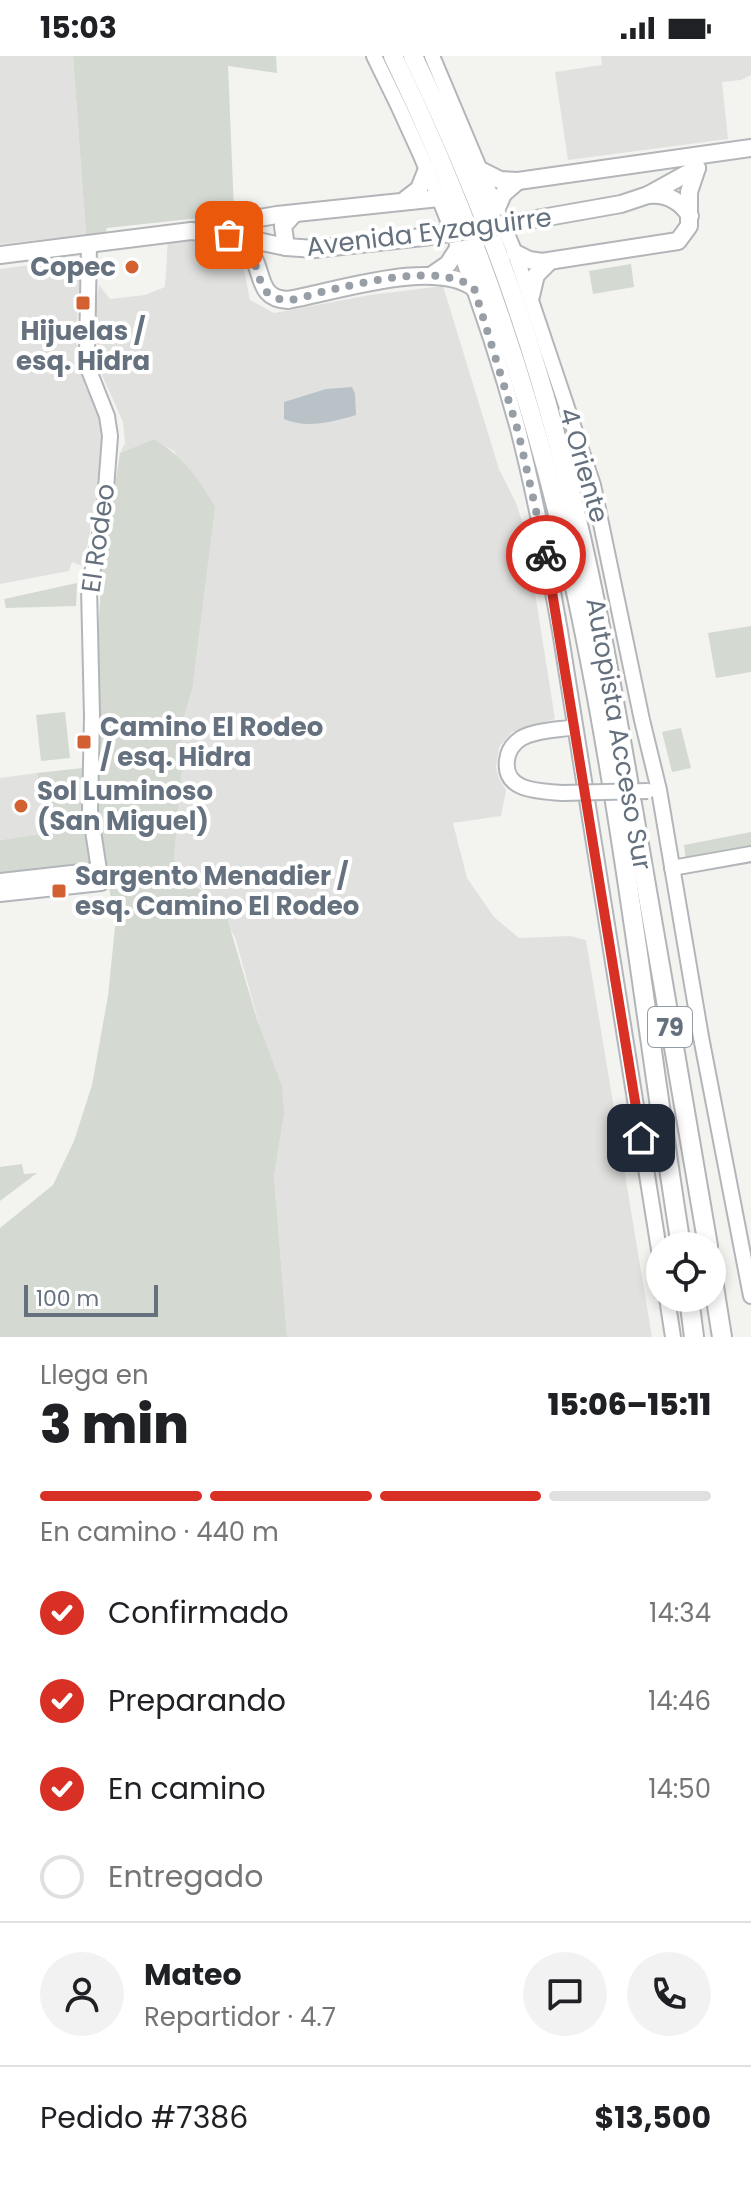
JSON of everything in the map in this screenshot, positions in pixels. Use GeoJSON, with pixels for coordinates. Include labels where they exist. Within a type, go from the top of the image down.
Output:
{"type":"FeatureCollection","features":[{"type":"Feature","properties":{"kind":"highway","name":"Autopista Acceso Sur"},"geometry":{"type":"LineString","coordinates":[[393,56],[437,152],[483,267],[529,407],[564,543],[600,721],[679,1232]]}},
{"type":"Feature","properties":{"kind":"highway","name":"Autopista Acceso Sur"},"geometry":{"type":"LineString","coordinates":[[413,56],[497,253],[538,373],[570,490],[612,682],[706,1232]]}},
{"type":"Feature","properties":{"kind":"highway"},"geometry":{"type":"LineString","coordinates":[[691,1312],[694,1337]]}},
{"type":"Feature","properties":{"kind":"highway"},"geometry":{"type":"LineString","coordinates":[[718,1312],[722,1337]]}},
{"type":"Feature","properties":{"kind":"main road"},"geometry":{"type":"LineString","coordinates":[[374,56],[427,169],[459,247],[505,383],[531,484],[560,631],[656,1232]]}},
{"type":"Feature","properties":{"kind":"main road","name":"4 Oriente"},"geometry":{"type":"LineString","coordinates":[[432,56],[515,253],[593,485],[672,868],[703,1051],[751,1296]]}},
{"type":"Feature","properties":{"kind":"main road"},"geometry":{"type":"LineString","coordinates":[[482,171],[500,180],[518,181],[751,148]]}},
{"type":"Feature","properties":{"kind":"main road","name":"Avenida Eyzaguirre"},"geometry":{"type":"LineString","coordinates":[[0,255],[191,231],[286,247],[329,249],[423,237],[605,208],[648,195],[725,155],[751,148]]}},
{"type":"Feature","properties":{"kind":"main road"},"geometry":{"type":"LineString","coordinates":[[641,164],[651,174],[648,195],[669,197],[690,216]]}},
{"type":"Feature","properties":{"kind":"main road"},"geometry":{"type":"LineString","coordinates":[[515,253],[529,260],[549,262],[673,243],[685,235],[689,226],[689,192],[697,168]]}},
{"type":"Feature","properties":{"kind":"main road"},"geometry":{"type":"LineString","coordinates":[[406,199],[419,189],[427,169]]}},
{"type":"Feature","properties":{"kind":"main road"},"geometry":{"type":"LineString","coordinates":[[497,208],[503,194],[518,181]]}},
{"type":"Feature","properties":{"kind":"main road"},"geometry":{"type":"LineString","coordinates":[[191,231],[228,222],[406,199],[439,198]]}},
{"type":"Feature","properties":{"kind":"main road"},"geometry":{"type":"LineString","coordinates":[[260,277],[269,261],[286,247],[283,226],[293,215]]}},
{"type":"Feature","properties":{"kind":"main road"},"geometry":{"type":"LineString","coordinates":[[240,238],[253,257],[268,294],[277,299],[288,300],[347,287],[432,275],[458,279],[474,288]]}},
{"type":"Feature","properties":{"kind":"main road","name":"El Rodeo"},"geometry":{"type":"LineString","coordinates":[[89,243],[87,355],[90,373],[107,416],[110,447],[103,526],[89,588],[92,716],[90,811],[100,876]]}},
{"type":"Feature","properties":{"kind":"main road"},"geometry":{"type":"LineString","coordinates":[[432,275],[448,264],[459,247]]}},
{"type":"Feature","properties":{"kind":"main road"},"geometry":{"type":"LineString","coordinates":[[531,296],[536,275],[549,262]]}},
{"type":"Feature","properties":{"kind":"main road"},"geometry":{"type":"LineString","coordinates":[[575,727],[527,736],[512,746],[507,758],[508,772],[515,784],[531,790],[562,793],[654,790]]}},
{"type":"Feature","properties":{"kind":"main road"},"geometry":{"type":"LineString","coordinates":[[672,868],[751,854]]}},
{"type":"Feature","properties":{"kind":"main road"},"geometry":{"type":"LineString","coordinates":[[0,881],[100,876]]}},
{"type":"Feature","properties":{"kind":"main road"},"geometry":{"type":"LineString","coordinates":[[0,894],[100,876]]}},
{"type":"Feature","properties":{"kind":"main road"},"geometry":{"type":"LineString","coordinates":[[669,1312],[673,1337]]}},
{"type":"Feature","properties":{"kind":"shaded area"},"geometry":{"type":"Polygon","coordinates":[[[0,56],[73,56],[86,235],[0,244],[0,56]]]}},
{"type":"Feature","properties":{"kind":"shaded area"},"geometry":{"type":"Polygon","coordinates":[[[73,56],[276,56],[277,73],[228,66],[234,211],[210,214],[208,217],[107,228],[105,233],[86,235],[73,56]]]}},
{"type":"Feature","properties":{"kind":"shaded area"},"geometry":{"type":"Polygon","coordinates":[[[601,56],[751,56],[751,75],[741,80],[722,82],[728,139],[568,160],[555,72],[602,65],[601,56]]]}},
{"type":"Feature","properties":{"kind":"shaded area"},"geometry":{"type":"Polygon","coordinates":[[[168,238],[240,251],[250,300],[274,313],[370,295],[443,286],[499,469],[525,530],[555,719],[512,732],[499,747],[496,767],[506,790],[501,816],[453,823],[467,878],[494,917],[519,938],[570,936],[586,940],[652,1337],[287,1337],[274,1176],[284,1115],[235,937],[206,892],[182,875],[174,858],[183,760],[180,730],[192,690],[175,452],[154,439],[120,453],[125,443],[123,422],[102,375],[96,333],[99,285],[110,299],[145,295],[165,287],[168,238]]]}},
{"type":"Feature","properties":{"kind":"shaded area"},"geometry":{"type":"Polygon","coordinates":[[[81,258],[76,338],[85,387],[103,415],[106,455],[83,566],[72,562],[69,571],[0,584],[0,269],[81,258]]]}},
{"type":"Feature","properties":{"kind":"shaded area"},"geometry":{"type":"Polygon","coordinates":[[[631,264],[634,287],[593,294],[589,271],[631,264]]]}},
{"type":"Feature","properties":{"kind":"shaded area"},"geometry":{"type":"Polygon","coordinates":[[[352,387],[356,415],[310,424],[284,419],[284,402],[326,389],[352,387]]]}},
{"type":"Feature","properties":{"kind":"shaded area"},"geometry":{"type":"Polygon","coordinates":[[[154,439],[189,468],[215,507],[192,690],[180,730],[183,760],[174,858],[182,875],[224,908],[257,1019],[282,1086],[284,1115],[274,1176],[287,1337],[0,1337],[0,1228],[53,1185],[74,1141],[92,1085],[108,996],[115,927],[98,811],[98,634],[102,568],[120,453],[154,439]]]}},
{"type":"Feature","properties":{"kind":"shaded area"},"geometry":{"type":"Polygon","coordinates":[[[77,583],[76,606],[6,608],[4,599],[77,583]]]}},
{"type":"Feature","properties":{"kind":"shaded area"},"geometry":{"type":"Polygon","coordinates":[[[751,626],[751,672],[716,678],[708,633],[751,626]]]}},
{"type":"Feature","properties":{"kind":"shaded area"},"geometry":{"type":"Polygon","coordinates":[[[65,712],[70,758],[41,761],[36,715],[65,712]]]}},
{"type":"Feature","properties":{"kind":"shaded area"},"geometry":{"type":"Polygon","coordinates":[[[681,728],[691,768],[672,772],[662,732],[681,728]]]}},
{"type":"Feature","properties":{"kind":"shaded area"},"geometry":{"type":"Polygon","coordinates":[[[83,768],[82,820],[90,862],[87,867],[0,878],[0,840],[45,834],[37,773],[83,768]]]}},
{"type":"Feature","properties":{"kind":"shaded area","name":"Sol Luminoso (San Miguel)"},"geometry":{"type":"Polygon","coordinates":[[[37,773],[45,835],[0,840],[0,778],[37,773]]]}},
{"type":"Feature","properties":{"kind":"shaded area"},"geometry":{"type":"Polygon","coordinates":[[[751,832],[751,849],[686,861],[684,845],[751,832]]]}},
{"type":"Feature","properties":{"kind":"shaded area"},"geometry":{"type":"Polygon","coordinates":[[[22,1164],[24,1174],[37,1173],[0,1201],[0,1167],[22,1164]]]}},
{"type":"Feature","properties":{"kind":"way so far"},"geometry":{"type":"LineString","coordinates":[[229,235],[240,238],[245,244],[253,257],[262,285],[268,294],[277,299],[288,300],[347,287],[432,275],[458,279],[474,288],[518,431],[546,555]]}},
{"type":"Feature","properties":{"kind":"place","name":"Copec"},"geometry":{"type":"Point","coordinates":[132,267]}},
{"type":"Feature","properties":{"kind":"place","name":"Hijuelas / esq. Hidra"},"geometry":{"type":"Point","coordinates":[83,303]}},
{"type":"Feature","properties":{"kind":"place","name":"Camino El Rodeo / esq. Hidra"},"geometry":{"type":"Point","coordinates":[84,742]}},
{"type":"Feature","properties":{"kind":"place","name":"Sol Luminoso (San Miguel)"},"geometry":{"type":"Point","coordinates":[21,806]}},
{"type":"Feature","properties":{"kind":"place","name":"Sargento Menadier / esq. Camino El Rodeo"},"geometry":{"type":"Point","coordinates":[59,891]}},
{"type":"Feature","properties":{"kind":"route"},"geometry":{"type":"LineString","coordinates":[[546,555],[641,1138]]}}]}
